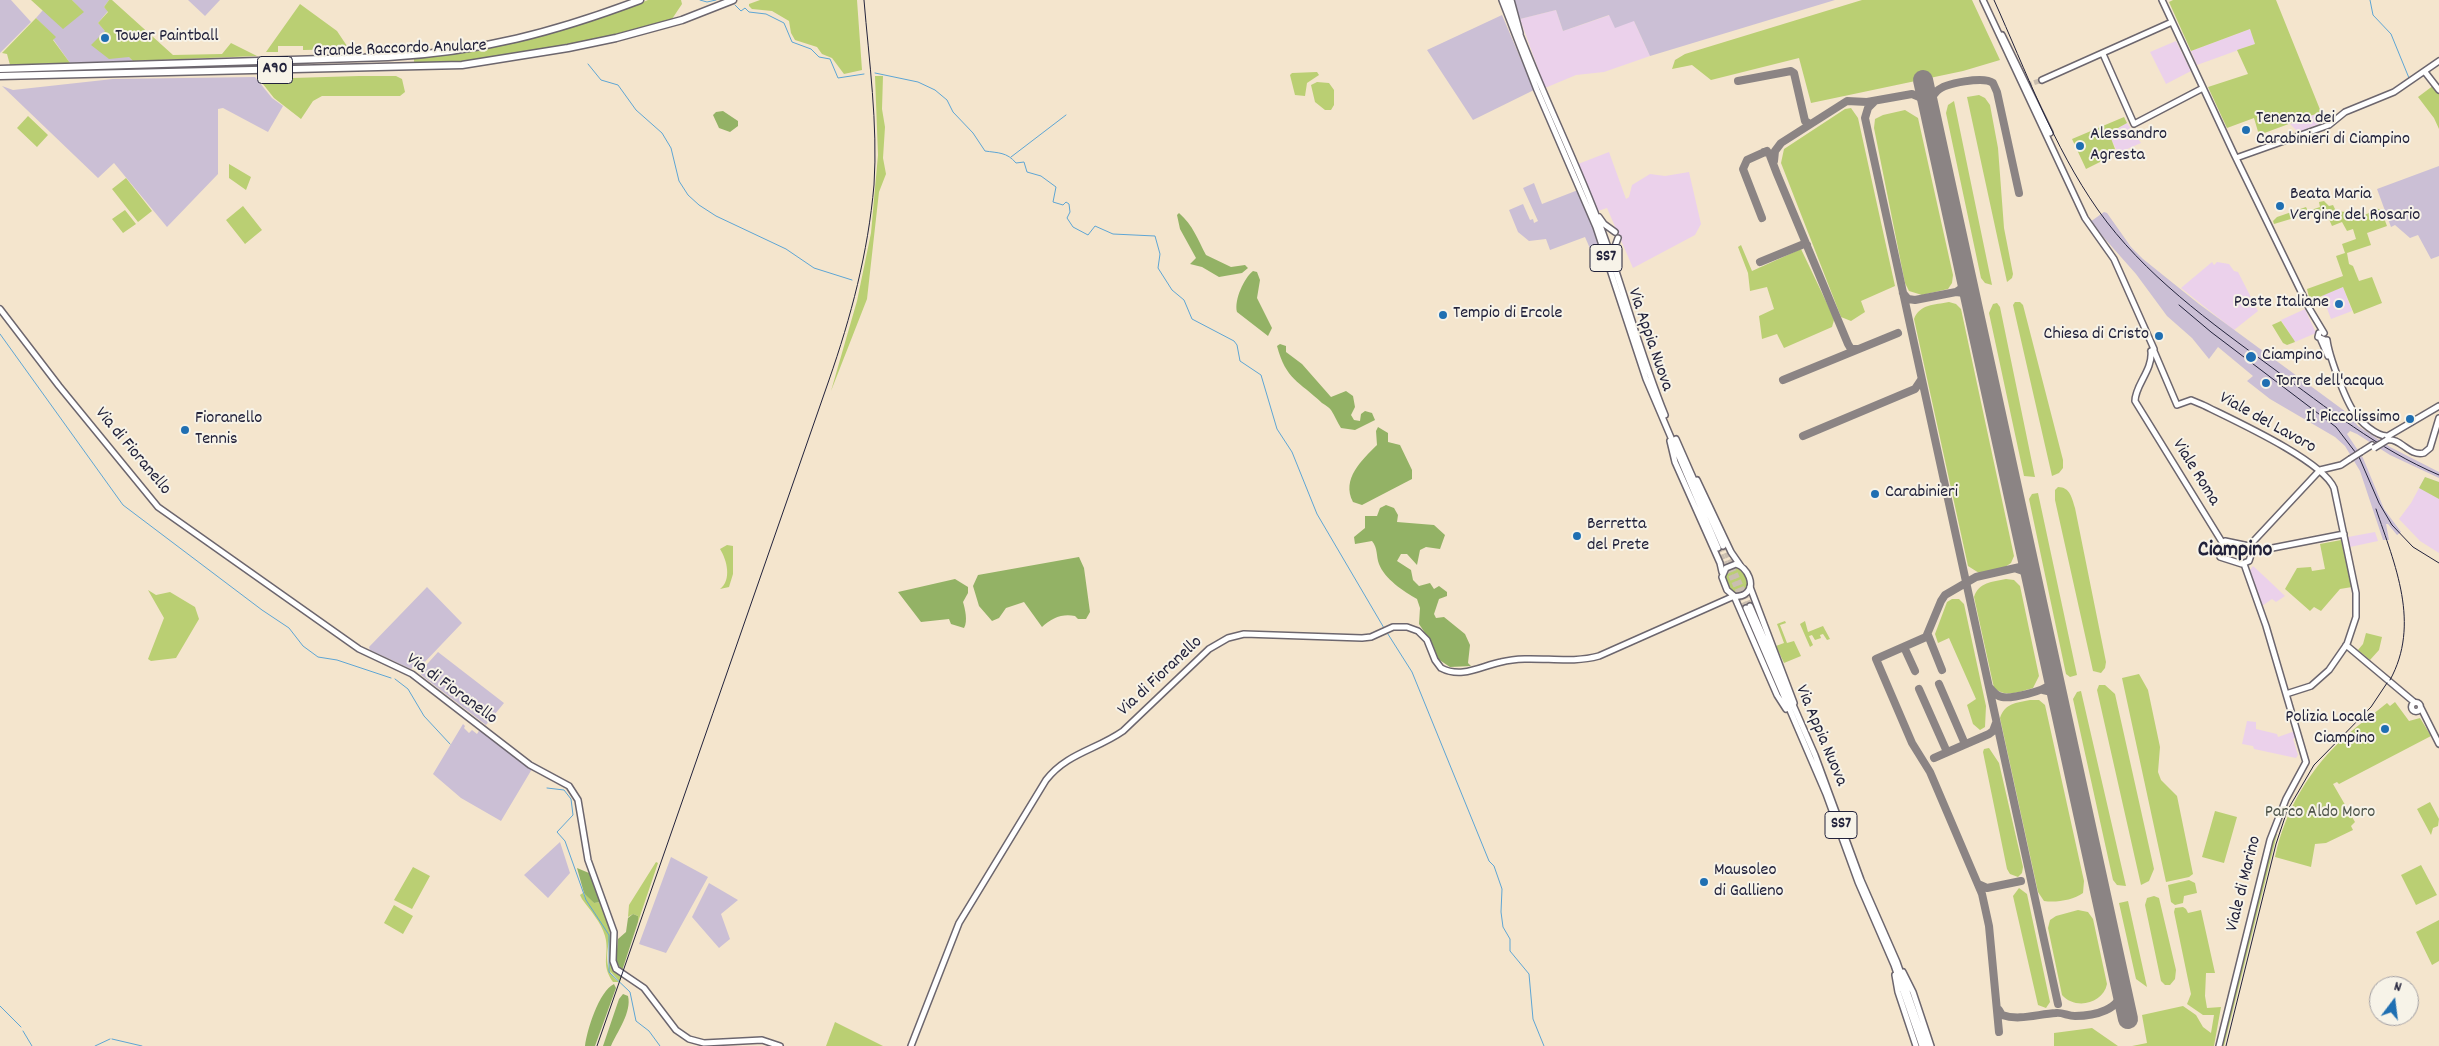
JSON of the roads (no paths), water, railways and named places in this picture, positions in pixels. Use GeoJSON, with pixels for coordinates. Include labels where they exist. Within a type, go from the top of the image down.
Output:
{"type":"FeatureCollection","features":[{"type":"Feature","properties":{"kind":"highway","name":"Grande Raccordo Anulare"},"geometry":{"type":"LineString","coordinates":[[0,69],[388,57],[446,52],[502,44],[541,34],[640,0]]}},
{"type":"Feature","properties":{"kind":"highway","name":"Grande Raccordo Anulare"},"geometry":{"type":"LineString","coordinates":[[0,78],[33,75],[462,65],[568,48],[616,38],[682,20],[733,0]]}},
{"type":"Feature","properties":{"kind":"street","name":"Via Appia Nuova"},"geometry":{"type":"LineString","coordinates":[[1502,0],[1536,90],[1596,228],[1646,379],[1670,429]]}},
{"type":"Feature","properties":{"kind":"street","name":"Via Appia Nuova"},"geometry":{"type":"LineString","coordinates":[[1507,0],[1522,43],[1601,228],[1650,380],[1721,547]]}},
{"type":"Feature","properties":{"kind":"street"},"geometry":{"type":"LineString","coordinates":[[1511,0],[1522,43]]}},
{"type":"Feature","properties":{"kind":"street"},"geometry":{"type":"LineString","coordinates":[[1984,0],[2090,227],[2114,259],[2148,338],[2152,352]]}},
{"type":"Feature","properties":{"kind":"street"},"geometry":{"type":"LineString","coordinates":[[2162,0],[2321,333],[2328,336],[2324,340],[2354,414],[2366,425],[2386,438],[2415,453],[2425,453],[2430,446],[2439,416],[2432,410]]}},
{"type":"Feature","properties":{"kind":"street"},"geometry":{"type":"LineString","coordinates":[[2042,80],[2172,22]]}},
{"type":"Feature","properties":{"kind":"street"},"geometry":{"type":"LineString","coordinates":[[2103,54],[2134,124],[2203,88]]}},
{"type":"Feature","properties":{"kind":"street"},"geometry":{"type":"LineString","coordinates":[[2236,158],[2329,125],[2346,112],[2391,94],[2439,61]]}},
{"type":"Feature","properties":{"kind":"street"},"geometry":{"type":"LineString","coordinates":[[2425,72],[2439,90]]}},
{"type":"Feature","properties":{"kind":"street"},"geometry":{"type":"LineString","coordinates":[[1588,197],[1602,223],[1615,232]]}},
{"type":"Feature","properties":{"kind":"street"},"geometry":{"type":"LineString","coordinates":[[1616,274],[1613,251],[1618,238]]}},
{"type":"Feature","properties":{"kind":"street","name":"Via di Fioranello"},"geometry":{"type":"LineString","coordinates":[[0,309],[70,400],[158,507],[359,649],[412,674],[530,765],[562,782],[575,792],[591,872],[614,932],[614,965],[620,972],[646,991],[676,1030],[698,1043],[762,1040],[780,1046]]}},
{"type":"Feature","properties":{"kind":"street","name":"Viale del Lavoro"},"geometry":{"type":"LineString","coordinates":[[2152,352],[2159,361],[2177,405],[2191,400],[2200,403],[2302,457],[2329,479],[2335,491],[2357,604],[2354,626],[2335,664],[2318,681],[2306,688],[2286,694]]}},
{"type":"Feature","properties":{"kind":"street","name":"Viale Roma"},"geometry":{"type":"LineString","coordinates":[[2152,352],[2146,376],[2135,398],[2145,419],[2222,542],[2218,549],[2220,557],[2244,564]]}},
{"type":"Feature","properties":{"kind":"street"},"geometry":{"type":"LineString","coordinates":[[2249,546],[2320,470],[2341,465],[2439,406]]}},
{"type":"Feature","properties":{"kind":"street"},"geometry":{"type":"LineString","coordinates":[[1670,429],[1684,450],[1731,552],[1746,571],[1753,600],[1791,692],[1794,716]]}},
{"type":"Feature","properties":{"kind":"street"},"geometry":{"type":"LineString","coordinates":[[1670,429],[1675,462],[1720,563],[1722,579],[1727,590],[1724,602]]}},
{"type":"Feature","properties":{"kind":"street"},"geometry":{"type":"LineString","coordinates":[[2397,443],[2396,436],[2401,429]]}},
{"type":"Feature","properties":{"kind":"street"},"geometry":{"type":"LineString","coordinates":[[2252,552],[2344,534]]}},
{"type":"Feature","properties":{"kind":"street"},"geometry":{"type":"LineString","coordinates":[[2222,542],[2229,541],[2249,546],[2252,552],[2249,561],[2244,564]]}},
{"type":"Feature","properties":{"kind":"street","name":"Viale di Marino"},"geometry":{"type":"LineString","coordinates":[[2219,1046],[2270,840],[2286,799],[2306,762],[2265,623],[2244,564]]}},
{"type":"Feature","properties":{"kind":"street"},"geometry":{"type":"LineString","coordinates":[[1722,572],[1730,565],[1740,565]]}},
{"type":"Feature","properties":{"kind":"street"},"geometry":{"type":"LineString","coordinates":[[1724,602],[1734,596],[1744,595],[1750,587]]}},
{"type":"Feature","properties":{"kind":"street"},"geometry":{"type":"LineString","coordinates":[[1727,590],[1734,596],[1778,695],[1794,716]]}},
{"type":"Feature","properties":{"kind":"street","name":"Via di Fioranello"},"geometry":{"type":"LineString","coordinates":[[912,1046],[963,915],[1046,780],[1059,765],[1123,731],[1209,649],[1228,638],[1256,634],[1362,638],[1393,627],[1407,627],[1418,631],[1430,645],[1437,664],[1452,672],[1471,671],[1511,660],[1585,659],[1609,651],[1724,602]]}},
{"type":"Feature","properties":{"kind":"street","name":"Via Appia Nuova"},"geometry":{"type":"LineString","coordinates":[[1748,607],[1794,716],[1824,778],[1861,880],[1896,963],[1926,1046]]}},
{"type":"Feature","properties":{"kind":"street"},"geometry":{"type":"LineString","coordinates":[[2346,645],[2419,710],[2439,744]]}},
{"type":"Feature","properties":{"kind":"street","name":"Via Appia Nuova"},"geometry":{"type":"LineString","coordinates":[[1896,963],[1922,1046]]}},
{"type":"Feature","properties":{"kind":"street"},"geometry":{"type":"LineString","coordinates":[[1896,963],[1897,990],[1916,1046]]}},
{"type":"Feature","properties":{"kind":"street"},"geometry":{"type":"LineString","coordinates":[[1896,963],[1912,990],[1931,1046]]}},
{"type":"Feature","properties":{"kind":"waterway"},"geometry":{"type":"LineString","coordinates":[[700,0],[707,2],[716,0]]}},
{"type":"Feature","properties":{"kind":"waterway"},"geometry":{"type":"LineString","coordinates":[[2370,0],[2373,15],[2391,34],[2409,78]]}},
{"type":"Feature","properties":{"kind":"waterway"},"geometry":{"type":"LineString","coordinates":[[735,5],[741,11],[745,8],[749,12],[766,14],[784,23],[792,42],[811,49],[819,57],[830,59],[838,78],[864,74]]}},
{"type":"Feature","properties":{"kind":"waterway"},"geometry":{"type":"LineString","coordinates":[[588,64],[601,80],[618,85],[636,110],[662,133],[671,148],[679,181],[688,195],[699,205],[716,216],[786,249],[814,268],[852,280]]}},
{"type":"Feature","properties":{"kind":"waterway"},"geometry":{"type":"LineString","coordinates":[[875,73],[918,82],[935,90],[947,100],[953,112],[973,133],[985,151],[1006,155],[1016,163],[1024,162],[1027,172],[1041,176],[1056,187],[1053,202],[1063,205],[1066,202],[1069,204],[1070,212],[1067,218],[1073,227],[1088,235],[1095,226],[1113,234],[1155,236],[1160,254],[1158,268],[1172,290],[1184,300],[1192,319],[1234,341],[1237,345],[1240,361],[1261,375],[1277,429],[1292,452],[1317,514],[1384,628]]}},
{"type":"Feature","properties":{"kind":"waterway"},"geometry":{"type":"LineString","coordinates":[[1011,157],[1066,115]]}},
{"type":"Feature","properties":{"kind":"waterway"},"geometry":{"type":"LineString","coordinates":[[0,334],[123,505],[262,610],[289,628],[303,646],[318,657],[337,660],[391,678]]}},
{"type":"Feature","properties":{"kind":"waterway"},"geometry":{"type":"LineString","coordinates":[[1386,631],[1412,672],[1489,861],[1494,866],[1502,889],[1501,912],[1503,927],[1510,939],[1510,951],[1529,974],[1533,1019],[1544,1046]]}},
{"type":"Feature","properties":{"kind":"waterway"},"geometry":{"type":"LineString","coordinates":[[395,679],[408,689],[424,716],[450,744]]}},
{"type":"Feature","properties":{"kind":"waterway"},"geometry":{"type":"LineString","coordinates":[[547,788],[564,790],[571,799],[573,815],[557,832],[565,841],[586,900],[609,935],[609,972],[630,992],[636,1021],[649,1031],[660,1046]]}},
{"type":"Feature","properties":{"kind":"waterway"},"geometry":{"type":"LineString","coordinates":[[0,1006],[21,1027]]}},
{"type":"Feature","properties":{"kind":"waterway"},"geometry":{"type":"LineString","coordinates":[[23,1031],[32,1046]]}},
{"type":"Feature","properties":{"kind":"waterway"},"geometry":{"type":"LineString","coordinates":[[95,1046],[110,1039]]}},
{"type":"Feature","properties":{"kind":"waterway"},"geometry":{"type":"LineString","coordinates":[[112,1039],[142,1046]]}},
{"type":"Feature","properties":{"kind":"tunnel"},"geometry":{"type":"LineString","coordinates":[[2027,85],[2042,80]]}},
{"type":"Feature","properties":{"kind":"tunnel"},"geometry":{"type":"LineString","coordinates":[[1723,546],[1750,606]]}},
{"type":"Feature","properties":{"kind":"tunnel"},"geometry":{"type":"LineString","coordinates":[[1718,548],[1746,608]]}},
{"type":"Feature","properties":{"kind":"railway"},"geometry":{"type":"LineString","coordinates":[[597,1046],[829,380],[857,284],[868,235],[875,162],[872,92],[864,0]]}},
{"type":"Feature","properties":{"kind":"railway"},"geometry":{"type":"LineString","coordinates":[[1994,0],[2041,108],[2067,160],[2098,210],[2136,256],[2202,315],[2333,413],[2395,453],[2439,475]]}},
{"type":"Feature","properties":{"kind":"railway"},"geometry":{"type":"LineString","coordinates":[[2179,305],[2211,332],[2336,427],[2359,457],[2379,503],[2392,525],[2413,547],[2439,563]]}},
{"type":"Feature","properties":{"kind":"railway"},"geometry":{"type":"LineString","coordinates":[[2376,509],[2397,573],[2402,594],[2404,616],[2404,638],[2399,659],[2390,680]]}},
{"type":"Feature","properties":{"kind":"railway"},"geometry":{"type":"LineString","coordinates":[[2226,1046],[2276,844],[2287,811],[2314,765],[2371,707],[2387,683]]}},
{"type":"Feature","properties":{"kind":"place","name":"Tower Paintball"},"geometry":{"type":"Point","coordinates":[105,38]}},
{"type":"Feature","properties":{"kind":"place","name":"Tenenza dei Carabinieri di Ciampino"},"geometry":{"type":"Point","coordinates":[2246,130]}},
{"type":"Feature","properties":{"kind":"place","name":"Alessandro Agresta"},"geometry":{"type":"Point","coordinates":[2080,146]}},
{"type":"Feature","properties":{"kind":"place","name":"Beata Maria Vergine del Rosario"},"geometry":{"type":"Point","coordinates":[2280,206]}},
{"type":"Feature","properties":{"kind":"place","name":"Poste Italiane"},"geometry":{"type":"Point","coordinates":[2339,304]}},
{"type":"Feature","properties":{"kind":"place","name":"Tempio di Ercole"},"geometry":{"type":"Point","coordinates":[1443,315]}},
{"type":"Feature","properties":{"kind":"place","name":"Chiesa di Cristo"},"geometry":{"type":"Point","coordinates":[2159,336]}},
{"type":"Feature","properties":{"kind":"place","name":"Ciampino"},"geometry":{"type":"Point","coordinates":[2251,357]}},
{"type":"Feature","properties":{"kind":"place","name":"Torre dell'acqua"},"geometry":{"type":"Point","coordinates":[2266,383]}},
{"type":"Feature","properties":{"kind":"place","name":"Il Piccolissimo"},"geometry":{"type":"Point","coordinates":[2410,419]}},
{"type":"Feature","properties":{"kind":"place","name":"Fioranello Tennis"},"geometry":{"type":"Point","coordinates":[185,430]}},
{"type":"Feature","properties":{"kind":"place","name":"Carabinieri"},"geometry":{"type":"Point","coordinates":[1875,494]}},
{"type":"Feature","properties":{"kind":"place","name":"Berretta del Prete"},"geometry":{"type":"Point","coordinates":[1577,536]}},
{"type":"Feature","properties":{"kind":"place","name":"Polizia Locale Ciampino"},"geometry":{"type":"Point","coordinates":[2385,729]}},
{"type":"Feature","properties":{"kind":"place","name":"Mausoleo di Gallieno"},"geometry":{"type":"Point","coordinates":[1704,882]}},
{"type":"Feature","properties":{"kind":"district","name":"Ciampino"},"geometry":{"type":"Point","coordinates":[2235,552]}},
{"type":"Feature","properties":{"kind":"park label","name":"Parco Aldo Moro"},"geometry":{"type":"Point","coordinates":[2320,814]}}]}
